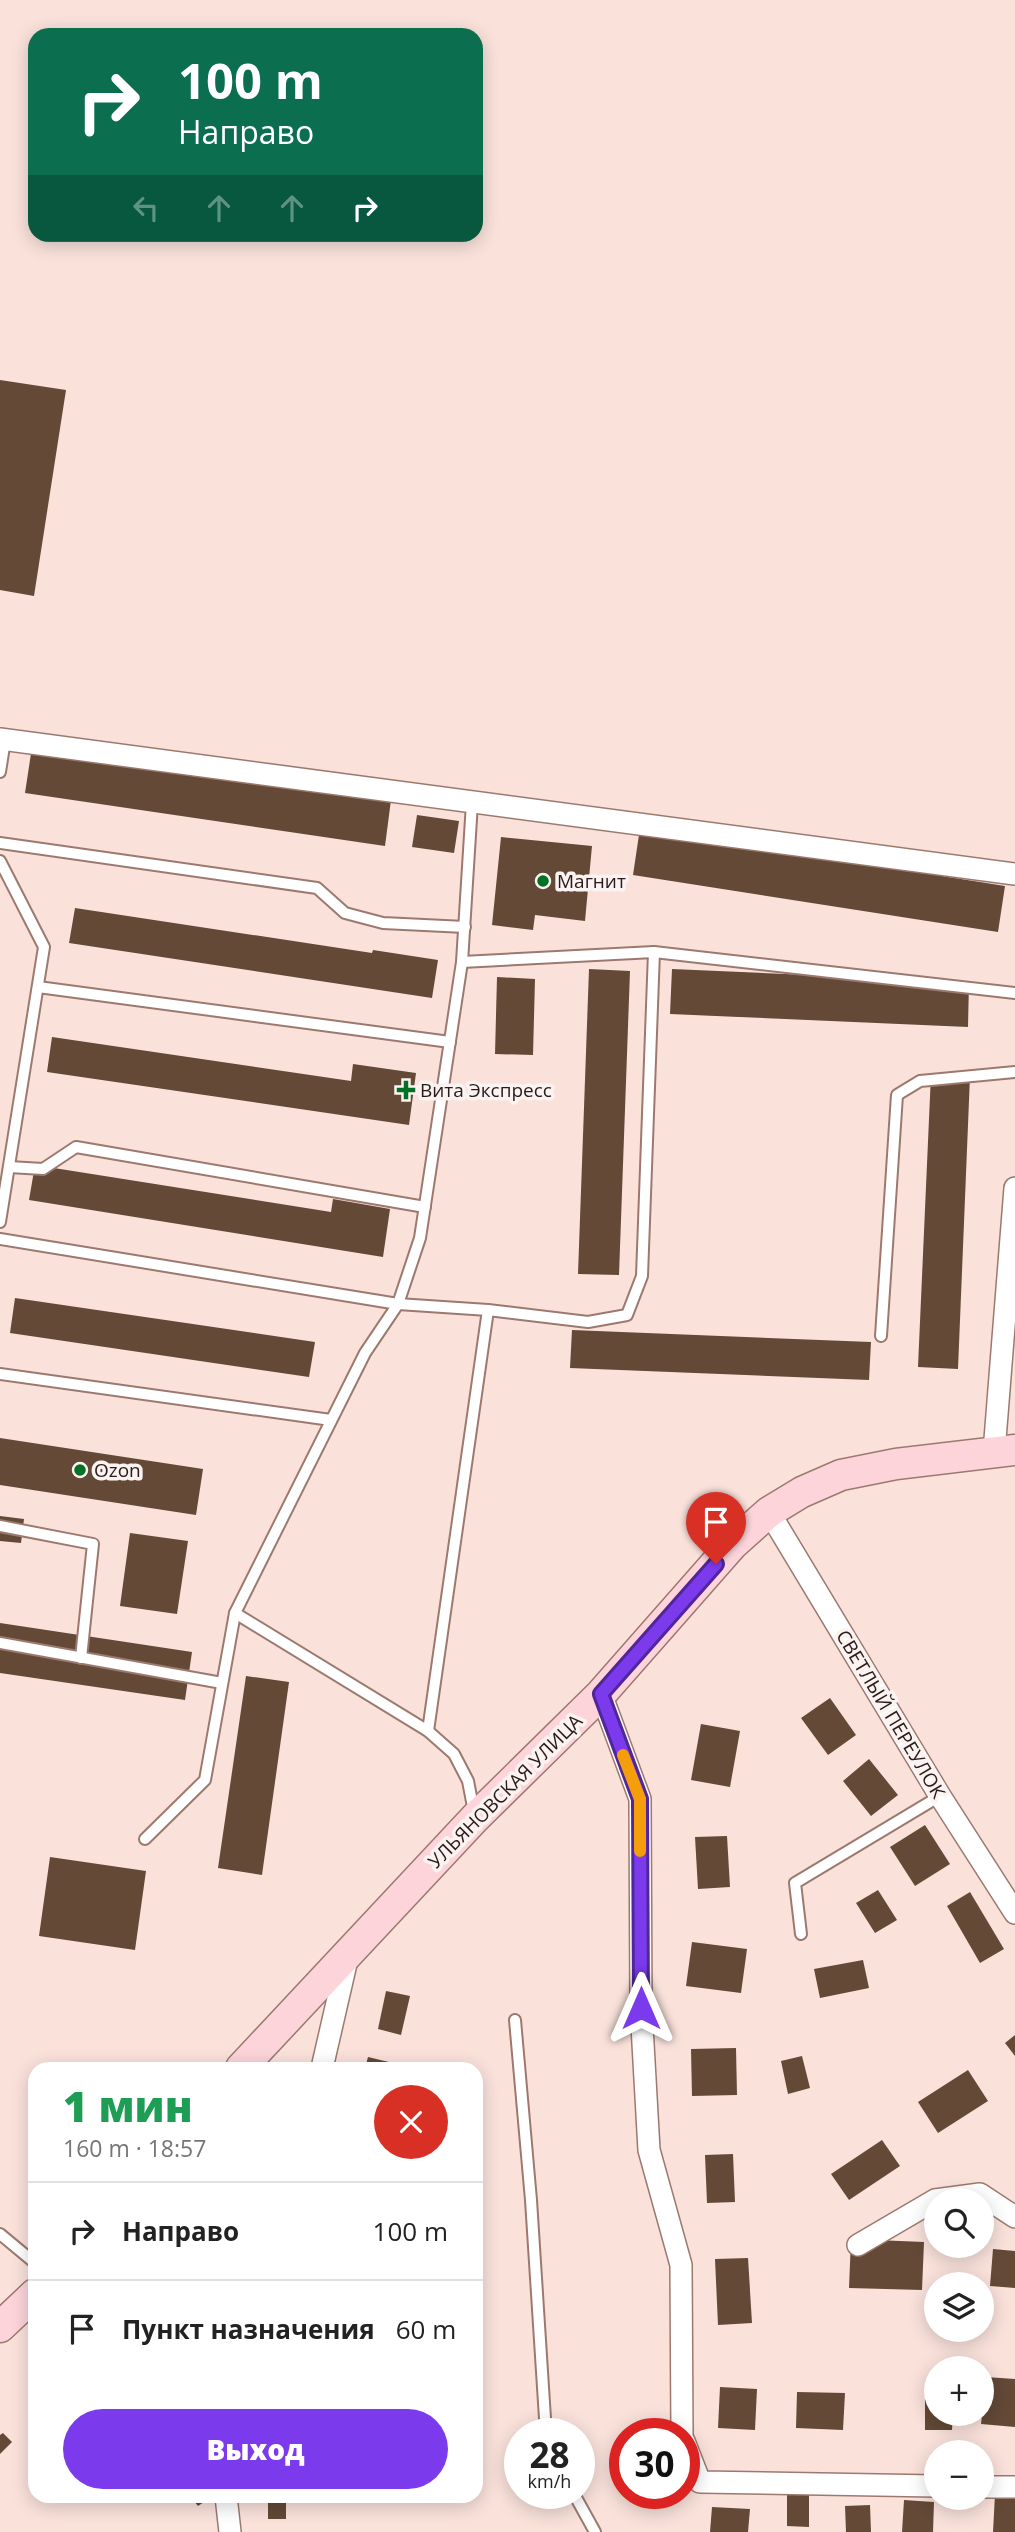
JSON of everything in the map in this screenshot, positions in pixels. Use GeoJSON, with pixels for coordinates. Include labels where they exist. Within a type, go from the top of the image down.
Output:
{"type":"FeatureCollection","features":[{"type":"Feature","properties":{"kind":"street"},"geometry":{"type":"LineString","coordinates":[[2,740],[1015,874]]}},
{"type":"Feature","properties":{"kind":"street"},"geometry":{"type":"LineString","coordinates":[[1004,1451],[1015,1188]]}},
{"type":"Feature","properties":{"kind":"street","name":"УЛЬЯНОВСКАЯ УЛИЦА"},"geometry":{"type":"LineString","coordinates":[[247,2062],[475,1818],[601,1694],[733,1545],[769,1513],[802,1492],[841,1475],[896,1464],[1004,1451]]}},
{"type":"Feature","properties":{"kind":"street","name":"СВЕТЛЫЙ ПЕРЕУЛОК"},"geometry":{"type":"LineString","coordinates":[[769,1513],[940,1796],[1015,1913]]}},
{"type":"Feature","properties":{"kind":"street"},"geometry":{"type":"LineString","coordinates":[[601,1694],[640,1799],[641,2008],[649,2150],[681,2265],[682,2418]]}},
{"type":"Feature","properties":{"kind":"street"},"geometry":{"type":"LineString","coordinates":[[323,2062],[348,1955]]}},
{"type":"Feature","properties":{"kind":"street"},"geometry":{"type":"LineString","coordinates":[[858,2245],[935,2200],[980,2194],[1015,2217]]}},
{"type":"Feature","properties":{"kind":"street"},"geometry":{"type":"LineString","coordinates":[[0,2327],[28,2301]]}},
{"type":"Feature","properties":{"kind":"street"},"geometry":{"type":"LineString","coordinates":[[700,2482],[924,2486]]}},
{"type":"Feature","properties":{"kind":"street"},"geometry":{"type":"LineString","coordinates":[[994,2487],[1015,2487]]}},
{"type":"Feature","properties":{"kind":"street"},"geometry":{"type":"LineString","coordinates":[[227,2503],[230,2532]]}},
{"type":"Feature","properties":{"kind":"lane"},"geometry":{"type":"LineString","coordinates":[[0,772],[2,740]]}},
{"type":"Feature","properties":{"kind":"lane"},"geometry":{"type":"LineString","coordinates":[[145,1839],[205,1780],[235,1613],[365,1353],[398,1304],[420,1238],[462,962],[472,803]]}},
{"type":"Feature","properties":{"kind":"lane"},"geometry":{"type":"LineString","coordinates":[[0,843],[317,887],[345,913],[383,923],[465,928]]}},
{"type":"Feature","properties":{"kind":"lane"},"geometry":{"type":"LineString","coordinates":[[0,861],[44,947],[0,1222]]}},
{"type":"Feature","properties":{"kind":"lane"},"geometry":{"type":"LineString","coordinates":[[462,962],[654,951],[1015,993]]}},
{"type":"Feature","properties":{"kind":"lane"},"geometry":{"type":"LineString","coordinates":[[0,1239],[398,1304],[488,1310],[588,1322],[627,1315],[642,1276],[654,951]]}},
{"type":"Feature","properties":{"kind":"lane"},"geometry":{"type":"LineString","coordinates":[[38,987],[450,1042]]}},
{"type":"Feature","properties":{"kind":"lane"},"geometry":{"type":"LineString","coordinates":[[881,1335],[897,1095],[920,1081],[1015,1072]]}},
{"type":"Feature","properties":{"kind":"lane"},"geometry":{"type":"LineString","coordinates":[[9,1167],[43,1169],[76,1147],[425,1207]]}},
{"type":"Feature","properties":{"kind":"lane"},"geometry":{"type":"LineString","coordinates":[[428,1731],[488,1310]]}},
{"type":"Feature","properties":{"kind":"lane"},"geometry":{"type":"LineString","coordinates":[[0,1374],[331,1420]]}},
{"type":"Feature","properties":{"kind":"lane"},"geometry":{"type":"LineString","coordinates":[[0,1526],[93,1544],[81,1658]]}},
{"type":"Feature","properties":{"kind":"lane"},"geometry":{"type":"LineString","coordinates":[[235,1613],[428,1731],[454,1754],[468,1781],[475,1818]]}},
{"type":"Feature","properties":{"kind":"lane"},"geometry":{"type":"LineString","coordinates":[[0,1643],[222,1683]]}},
{"type":"Feature","properties":{"kind":"lane"},"geometry":{"type":"LineString","coordinates":[[801,1934],[795,1883],[940,1796]]}},
{"type":"Feature","properties":{"kind":"lane"},"geometry":{"type":"LineString","coordinates":[[515,2020],[531,2200],[545,2418]]}},
{"type":"Feature","properties":{"kind":"lane"},"geometry":{"type":"LineString","coordinates":[[0,2234],[28,2257]]}},
{"type":"Feature","properties":{"kind":"lane"},"geometry":{"type":"LineString","coordinates":[[582,2509],[595,2532]]}},
{"type":"Feature","properties":{"kind":"building"},"geometry":{"type":"Polygon","coordinates":[[[0,380],[66,390],[34,596],[0,590],[0,380]]]}},
{"type":"Feature","properties":{"kind":"building"},"geometry":{"type":"Polygon","coordinates":[[[32,747],[391,800],[385,846],[25,793],[32,747]]]}},
{"type":"Feature","properties":{"kind":"building"},"geometry":{"type":"Polygon","coordinates":[[[417,815],[459,821],[454,853],[412,847],[417,815]]]}},
{"type":"Feature","properties":{"kind":"building"},"geometry":{"type":"Polygon","coordinates":[[[640,828],[1005,886],[998,932],[633,875],[640,828]]]}},
{"type":"Feature","properties":{"kind":"building","name":"Магнит"},"geometry":{"type":"Polygon","coordinates":[[[501,837],[592,846],[585,921],[535,915],[533,930],[492,925],[501,837]]]}},
{"type":"Feature","properties":{"kind":"building"},"geometry":{"type":"Polygon","coordinates":[[[75,908],[372,953],[373,950],[438,960],[432,998],[69,943],[75,908]]]}},
{"type":"Feature","properties":{"kind":"building"},"geometry":{"type":"Polygon","coordinates":[[[589,969],[630,971],[619,1275],[578,1274],[589,969]]]}},
{"type":"Feature","properties":{"kind":"building"},"geometry":{"type":"Polygon","coordinates":[[[672,969],[969,982],[968,1027],[670,1014],[672,969]]]}},
{"type":"Feature","properties":{"kind":"building"},"geometry":{"type":"Polygon","coordinates":[[[497,977],[535,979],[533,1055],[495,1054],[497,977]]]}},
{"type":"Feature","properties":{"kind":"building"},"geometry":{"type":"Polygon","coordinates":[[[52,1037],[351,1081],[353,1064],[416,1073],[409,1125],[47,1072],[52,1037]]]}},
{"type":"Feature","properties":{"kind":"building"},"geometry":{"type":"Polygon","coordinates":[[[931,1074],[970,1076],[958,1369],[918,1367],[931,1074]]]}},
{"type":"Feature","properties":{"kind":"building"},"geometry":{"type":"Polygon","coordinates":[[[35,1165],[331,1212],[333,1199],[390,1209],[383,1257],[29,1200],[35,1165]]]}},
{"type":"Feature","properties":{"kind":"building"},"geometry":{"type":"Polygon","coordinates":[[[15,1298],[315,1342],[309,1377],[10,1333],[15,1298]]]}},
{"type":"Feature","properties":{"kind":"building"},"geometry":{"type":"Polygon","coordinates":[[[572,1330],[871,1342],[869,1380],[570,1368],[572,1330]]]}},
{"type":"Feature","properties":{"kind":"building"},"geometry":{"type":"Polygon","coordinates":[[[0,1438],[203,1469],[196,1515],[0,1485],[0,1438]]]}},
{"type":"Feature","properties":{"kind":"building"},"geometry":{"type":"Polygon","coordinates":[[[0,1516],[24,1519],[21,1543],[0,1541],[0,1516]]]}},
{"type":"Feature","properties":{"kind":"building"},"geometry":{"type":"Polygon","coordinates":[[[130,1533],[188,1541],[177,1614],[120,1606],[130,1533]]]}},
{"type":"Feature","properties":{"kind":"building"},"geometry":{"type":"Polygon","coordinates":[[[0,1623],[192,1652],[185,1700],[0,1673],[0,1623]]]}},
{"type":"Feature","properties":{"kind":"building"},"geometry":{"type":"Polygon","coordinates":[[[246,1676],[289,1682],[262,1875],[218,1868],[246,1676]]]}},
{"type":"Feature","properties":{"kind":"building"},"geometry":{"type":"Polygon","coordinates":[[[830,1698],[856,1735],[828,1755],[801,1718],[830,1698]]]}},
{"type":"Feature","properties":{"kind":"building"},"geometry":{"type":"Polygon","coordinates":[[[701,1724],[740,1731],[730,1787],[691,1780],[701,1724]]]}},
{"type":"Feature","properties":{"kind":"building"},"geometry":{"type":"Polygon","coordinates":[[[869,1759],[898,1795],[871,1816],[843,1781],[869,1759]]]}},
{"type":"Feature","properties":{"kind":"building"},"geometry":{"type":"Polygon","coordinates":[[[925,1825],[950,1864],[915,1886],[890,1847],[925,1825]]]}},
{"type":"Feature","properties":{"kind":"building"},"geometry":{"type":"Polygon","coordinates":[[[727,1836],[730,1887],[698,1889],[695,1837],[727,1836]]]}},
{"type":"Feature","properties":{"kind":"building"},"geometry":{"type":"Polygon","coordinates":[[[50,1857],[146,1871],[135,1950],[39,1936],[50,1857]]]}},
{"type":"Feature","properties":{"kind":"building"},"geometry":{"type":"Polygon","coordinates":[[[878,1890],[897,1920],[875,1933],[856,1903],[878,1890]]]}},
{"type":"Feature","properties":{"kind":"building"},"geometry":{"type":"Polygon","coordinates":[[[970,1892],[1004,1949],[980,1963],[947,1906],[970,1892]]]}},
{"type":"Feature","properties":{"kind":"building"},"geometry":{"type":"Polygon","coordinates":[[[692,1942],[747,1949],[741,1993],[686,1986],[692,1942]]]}},
{"type":"Feature","properties":{"kind":"building"},"geometry":{"type":"Polygon","coordinates":[[[863,1960],[869,1988],[820,1998],[814,1969],[863,1960]]]}},
{"type":"Feature","properties":{"kind":"building"},"geometry":{"type":"Polygon","coordinates":[[[386,1991],[410,1996],[401,2035],[378,2029],[386,1991]]]}},
{"type":"Feature","properties":{"kind":"building"},"geometry":{"type":"Polygon","coordinates":[[[1015,2035],[1015,2056],[1005,2043],[1015,2035]]]}},
{"type":"Feature","properties":{"kind":"building"},"geometry":{"type":"Polygon","coordinates":[[[736,2048],[737,2095],[692,2096],[691,2049],[736,2048]]]}},
{"type":"Feature","properties":{"kind":"building"},"geometry":{"type":"Polygon","coordinates":[[[802,2056],[810,2088],[788,2094],[781,2061],[802,2056]]]}},
{"type":"Feature","properties":{"kind":"building"},"geometry":{"type":"Polygon","coordinates":[[[368,2057],[389,2062],[367,2062],[368,2057]]]}},
{"type":"Feature","properties":{"kind":"building"},"geometry":{"type":"Polygon","coordinates":[[[968,2070],[988,2101],[938,2133],[918,2102],[968,2070]]]}},
{"type":"Feature","properties":{"kind":"building"},"geometry":{"type":"Polygon","coordinates":[[[882,2140],[900,2166],[849,2200],[831,2174],[882,2140]]]}},
{"type":"Feature","properties":{"kind":"building"},"geometry":{"type":"Polygon","coordinates":[[[733,2154],[735,2202],[707,2203],[705,2155],[733,2154]]]}},
{"type":"Feature","properties":{"kind":"building"},"geometry":{"type":"Polygon","coordinates":[[[851,2239],[924,2242],[922,2290],[849,2288],[851,2239]]]}},
{"type":"Feature","properties":{"kind":"building"},"geometry":{"type":"Polygon","coordinates":[[[994,2249],[1015,2251],[1015,2288],[994,2286],[994,2272],[991,2272],[994,2249]]]}},
{"type":"Feature","properties":{"kind":"building"},"geometry":{"type":"Polygon","coordinates":[[[748,2258],[752,2323],[718,2325],[715,2259],[748,2258]]]}},
{"type":"Feature","properties":{"kind":"building"},"geometry":{"type":"Polygon","coordinates":[[[994,2378],[1015,2379],[1015,2427],[994,2425],[994,2378]]]}},
{"type":"Feature","properties":{"kind":"building"},"geometry":{"type":"Polygon","coordinates":[[[720,2387],[757,2389],[755,2430],[718,2428],[720,2387]]]}},
{"type":"Feature","properties":{"kind":"building"},"geometry":{"type":"Polygon","coordinates":[[[797,2392],[845,2393],[843,2430],[796,2428],[797,2392]]]}},
{"type":"Feature","properties":{"kind":"building"},"geometry":{"type":"Polygon","coordinates":[[[925,2426],[952,2426],[952,2430],[925,2430],[925,2426]]]}},
{"type":"Feature","properties":{"kind":"building"},"geometry":{"type":"Polygon","coordinates":[[[3,2433],[12,2442],[0,2454],[0,2435],[3,2433]]]}},
{"type":"Feature","properties":{"kind":"building"},"geometry":{"type":"Polygon","coordinates":[[[787,2494],[809,2494],[809,2527],[787,2526],[787,2494]]]}},
{"type":"Feature","properties":{"kind":"building"},"geometry":{"type":"Polygon","coordinates":[[[995,2494],[1015,2495],[1015,2532],[993,2532],[995,2494]]]}},
{"type":"Feature","properties":{"kind":"building"},"geometry":{"type":"Polygon","coordinates":[[[904,2500],[924,2501],[924,2510],[934,2510],[933,2532],[902,2532],[904,2500]]]}},
{"type":"Feature","properties":{"kind":"building"},"geometry":{"type":"Polygon","coordinates":[[[268,2503],[286,2503],[286,2519],[268,2519],[268,2503]]]}},
{"type":"Feature","properties":{"kind":"building"},"geometry":{"type":"Polygon","coordinates":[[[870,2505],[871,2532],[846,2532],[845,2506],[870,2505]]]}},
{"type":"Feature","properties":{"kind":"building"},"geometry":{"type":"Polygon","coordinates":[[[712,2507],[750,2509],[748,2532],[710,2532],[712,2507]]]}},
{"type":"Feature","properties":{"kind":"slow traffic"},"geometry":{"type":"LineString","coordinates":[[623,1755],[640,1799],[640,1851]]}},
{"type":"Feature","properties":{"kind":"place","name":"Магнит"},"geometry":{"type":"Point","coordinates":[543,881]}},
{"type":"Feature","properties":{"kind":"place","name":"Вита Экспресс"},"geometry":{"type":"Point","coordinates":[406,1090]}},
{"type":"Feature","properties":{"kind":"place","name":"Ozon"},"geometry":{"type":"Point","coordinates":[80,1470]}},
{"type":"Feature","properties":{"kind":"route"},"geometry":{"type":"LineString","coordinates":[[641,2008],[640,1799],[601,1694],[716,1564]]}}]}
